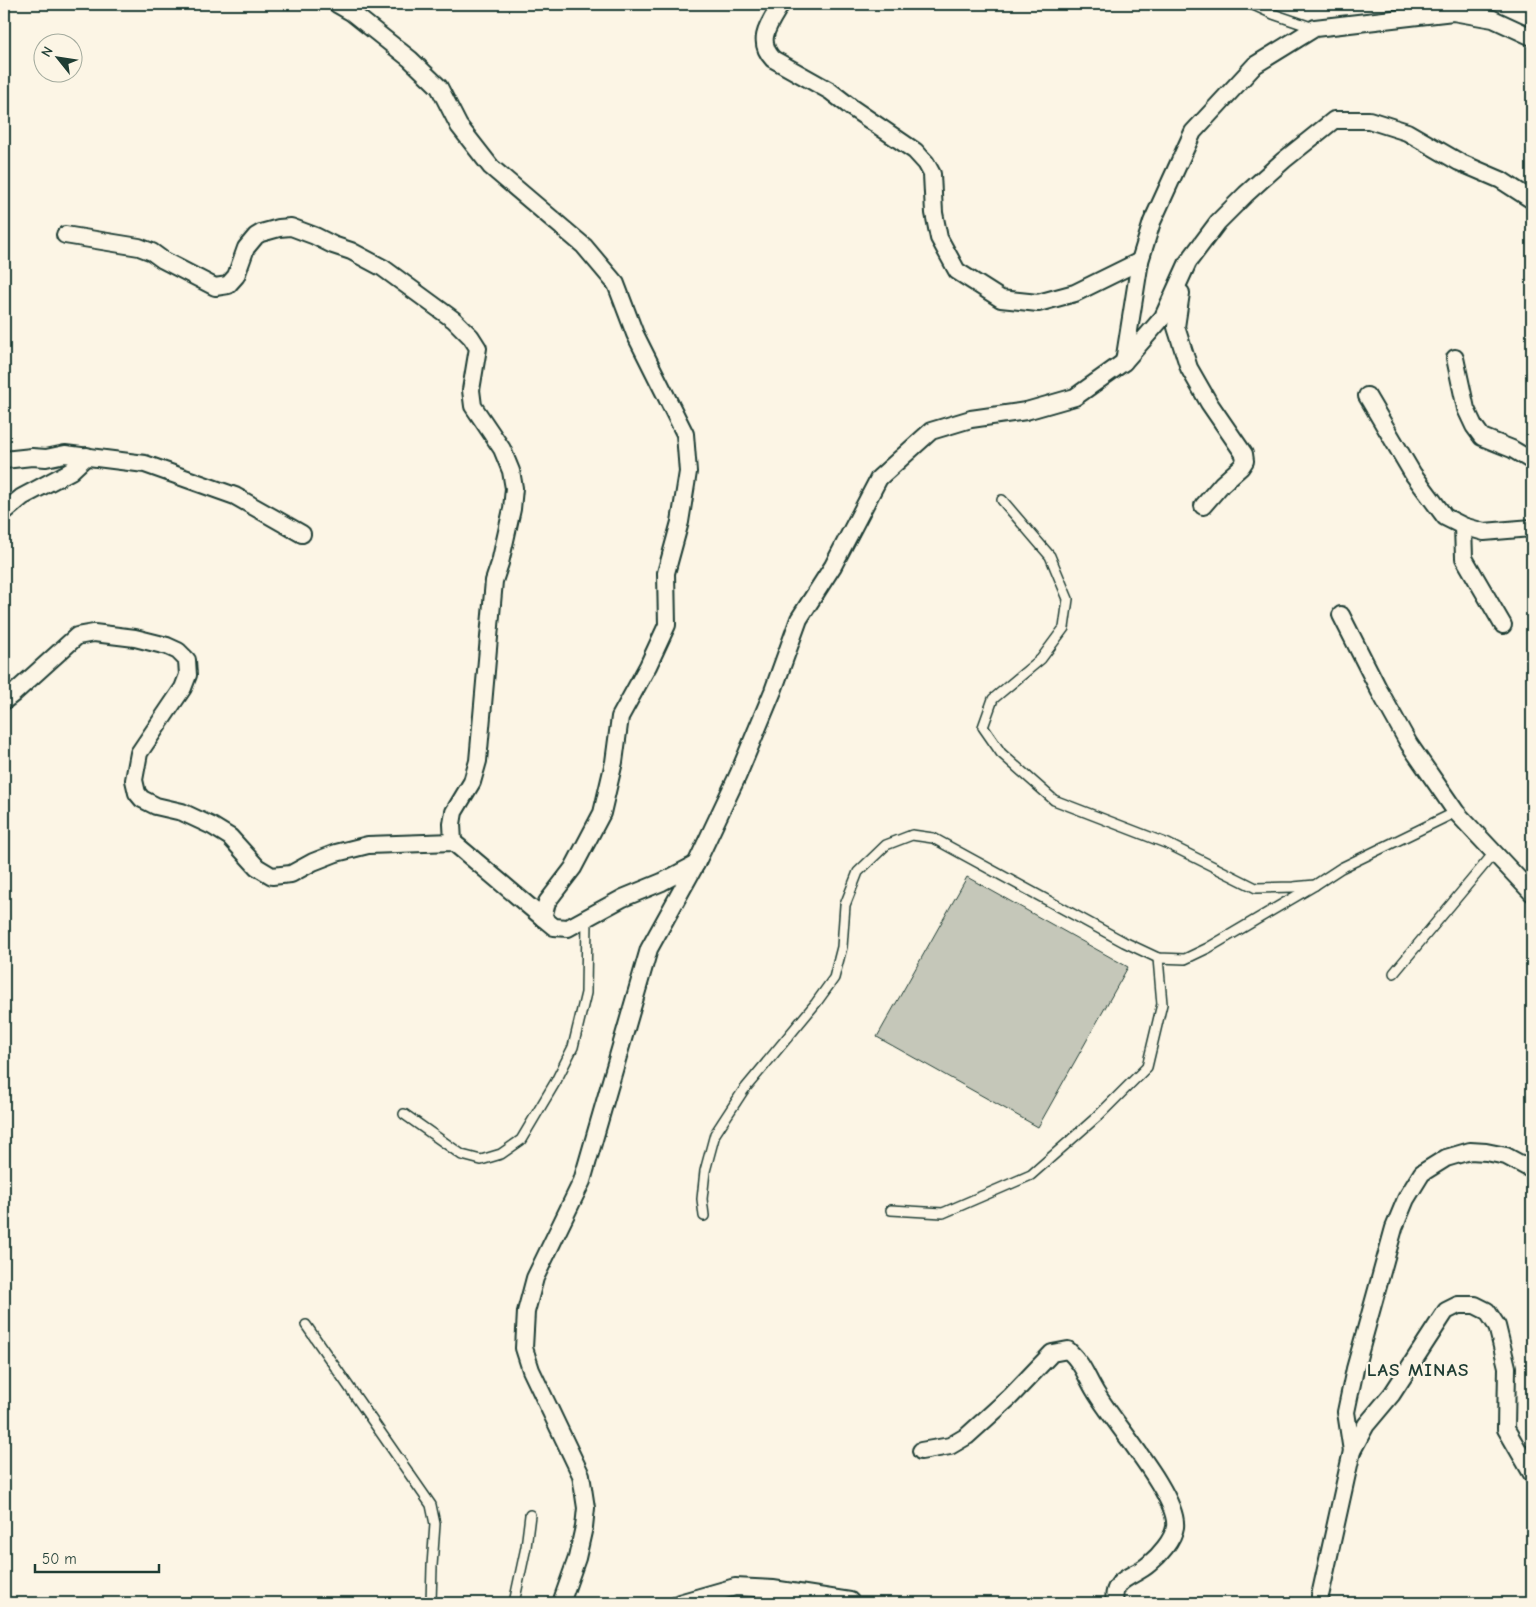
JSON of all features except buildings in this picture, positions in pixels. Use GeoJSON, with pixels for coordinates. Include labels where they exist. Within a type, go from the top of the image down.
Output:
{"type":"FeatureCollection","features":[{"type":"Feature","properties":{"kind":"street"},"geometry":{"type":"LineString","coordinates":[[337,4],[351,12],[410,59],[439,87],[459,126],[491,167],[584,246],[616,284],[635,334],[685,434],[688,472],[680,522],[666,573],[667,625],[648,666],[620,717],[614,762],[602,814],[573,868],[547,902],[543,918]]}},
{"type":"Feature","properties":{"kind":"street"},"geometry":{"type":"LineString","coordinates":[[781,4],[763,39],[766,52],[773,59],[830,91],[914,151],[926,163],[932,174],[934,213],[939,238],[957,271],[1000,299],[1038,303],[1075,293],[1140,261]]}},
{"type":"Feature","properties":{"kind":"street"},"geometry":{"type":"LineString","coordinates":[[1124,362],[1140,261],[1152,222],[1193,132],[1256,65],[1315,28],[1453,12],[1493,19],[1532,37]]}},
{"type":"Feature","properties":{"kind":"street"},"geometry":{"type":"LineString","coordinates":[[561,1603],[578,1558],[586,1508],[581,1475],[531,1370],[524,1348],[526,1312],[535,1278],[582,1181],[649,950],[696,864],[738,775],[770,700],[799,619],[834,566],[879,478],[931,431],[971,419],[1026,411],[1075,397],[1124,362],[1163,317],[1188,262],[1218,222],[1284,160],[1334,120],[1369,120],[1407,132],[1458,162],[1501,180],[1532,200]]}},
{"type":"Feature","properties":{"kind":"street"},"geometry":{"type":"LineString","coordinates":[[65,235],[139,247],[215,288],[228,285],[236,276],[246,248],[256,236],[280,228],[291,227],[316,236],[333,245],[351,250],[384,268],[454,320],[472,337],[478,348],[471,390],[473,406],[502,449],[511,471],[514,488],[512,509],[494,581],[478,761],[472,782],[454,812],[452,824],[453,842]]}},
{"type":"Feature","properties":{"kind":"street"},"geometry":{"type":"LineString","coordinates":[[1188,262],[1178,307],[1176,327],[1189,368],[1196,382],[1244,454],[1246,461],[1203,506]]}},
{"type":"Feature","properties":{"kind":"street"},"geometry":{"type":"LineString","coordinates":[[1454,358],[1466,409],[1482,437],[1512,449],[1532,461]]}},
{"type":"Feature","properties":{"kind":"street"},"geometry":{"type":"LineString","coordinates":[[1368,396],[1413,474],[1445,517],[1463,526],[1484,532],[1532,528]]}},
{"type":"Feature","properties":{"kind":"street"},"geometry":{"type":"LineString","coordinates":[[4,460],[32,457],[46,458],[65,454],[145,464],[235,496],[302,534]]}},
{"type":"Feature","properties":{"kind":"street"},"geometry":{"type":"LineString","coordinates":[[4,512],[22,497],[71,471],[87,456]]}},
{"type":"Feature","properties":{"kind":"street"},"geometry":{"type":"LineString","coordinates":[[1463,526],[1464,558],[1503,626]]}},
{"type":"Feature","properties":{"kind":"street"},"geometry":{"type":"LineString","coordinates":[[1341,615],[1409,744],[1456,812],[1532,894]]}},
{"type":"Feature","properties":{"kind":"street"},"geometry":{"type":"LineString","coordinates":[[4,701],[77,636],[94,633],[115,635],[167,646],[178,651],[187,660],[188,675],[183,688],[140,753],[134,780],[137,793],[142,799],[156,806],[182,812],[224,833],[230,837],[257,867],[272,876],[291,874],[313,862],[336,853],[368,845],[453,842],[554,927],[568,928],[623,898],[662,882],[696,864]]}},
{"type":"Feature","properties":{"kind":"street"},"geometry":{"type":"LineString","coordinates":[[1352,1451],[1346,1412],[1355,1369],[1394,1228],[1406,1199],[1422,1173],[1446,1158],[1470,1151],[1506,1156],[1532,1170]]}},
{"type":"Feature","properties":{"kind":"street"},"geometry":{"type":"LineString","coordinates":[[1321,1603],[1320,1596],[1352,1451],[1366,1425],[1392,1394],[1446,1311],[1458,1306],[1475,1305],[1487,1311],[1497,1326],[1507,1367],[1506,1430],[1532,1474]]}},
{"type":"Feature","properties":{"kind":"street"},"geometry":{"type":"LineString","coordinates":[[921,1451],[950,1446],[967,1436],[1010,1397],[1052,1353],[1068,1350],[1077,1359],[1095,1391],[1161,1485],[1173,1510],[1175,1527],[1170,1540],[1148,1565],[1121,1582],[1115,1590],[1115,1603]]}},
{"type":"Feature","properties":{"kind":"street"},"geometry":{"type":"LineString","coordinates":[[679,1603],[735,1587],[774,1589],[850,1601]]}},
{"type":"Feature","properties":{"kind":"lane"},"geometry":{"type":"LineString","coordinates":[[1251,4],[1315,28]]}},
{"type":"Feature","properties":{"kind":"lane"},"geometry":{"type":"LineString","coordinates":[[1002,500],[1050,556],[1068,599],[1064,628],[1041,659],[993,699],[983,727],[1001,753],[1054,800],[1168,844],[1256,888],[1315,885]]}},
{"type":"Feature","properties":{"kind":"lane"},"geometry":{"type":"LineString","coordinates":[[704,1216],[702,1199],[705,1171],[715,1134],[742,1091],[816,1003],[834,978],[842,947],[845,905],[858,872],[886,845],[912,835],[933,838],[1124,942],[1158,958],[1185,959],[1208,948],[1341,868],[1456,812]]}},
{"type":"Feature","properties":{"kind":"lane"},"geometry":{"type":"LineString","coordinates":[[1394,973],[1494,854]]}},
{"type":"Feature","properties":{"kind":"lane"},"geometry":{"type":"LineString","coordinates":[[404,1114],[462,1155],[481,1160],[501,1154],[521,1140],[556,1081],[573,1047],[586,993],[587,918]]}},
{"type":"Feature","properties":{"kind":"lane"},"geometry":{"type":"LineString","coordinates":[[891,1210],[943,1213],[1031,1175],[1099,1115],[1147,1066],[1162,1004],[1158,958]]}},
{"type":"Feature","properties":{"kind":"lane"},"geometry":{"type":"LineString","coordinates":[[306,1325],[431,1505],[435,1524],[431,1603]]}},
{"type":"Feature","properties":{"kind":"lane"},"geometry":{"type":"LineString","coordinates":[[514,1603],[526,1547],[530,1515]]}},
{"type":"Feature","properties":{"kind":"district","name":"LAS MINAS"},"geometry":{"type":"Point","coordinates":[1418,1369]}}]}
